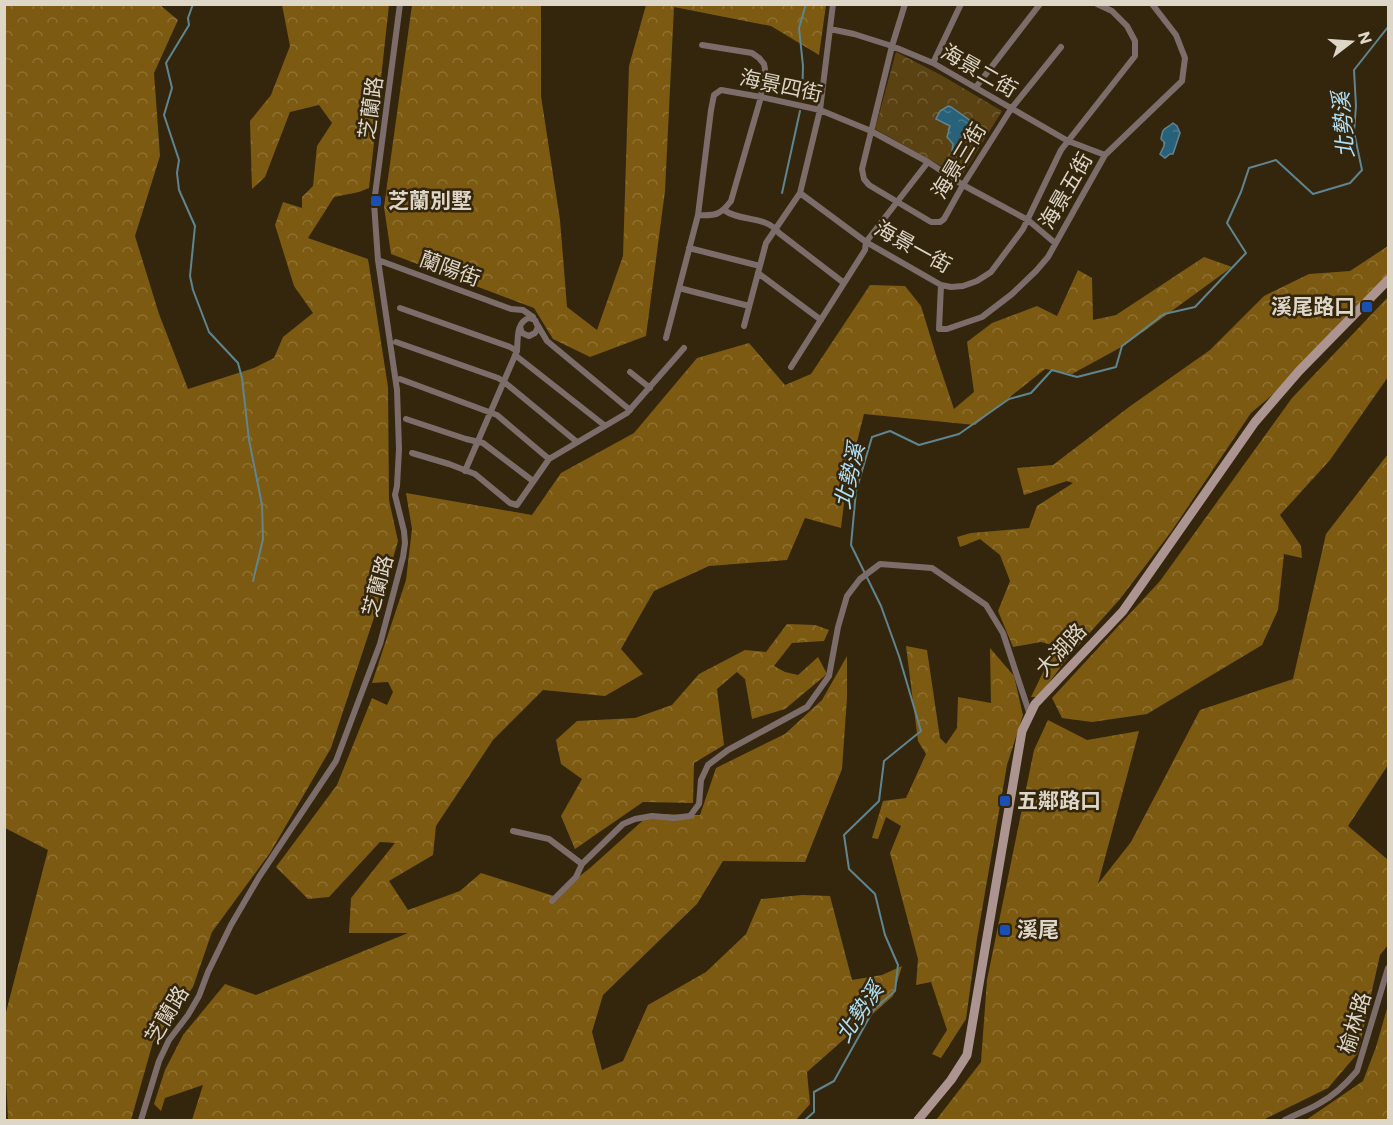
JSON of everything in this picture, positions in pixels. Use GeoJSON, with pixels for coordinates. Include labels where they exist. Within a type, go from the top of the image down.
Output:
{"type":"FeatureCollection","features":[{"type":"Feature","properties":{"kind":"street","name":"芝蘭路"},"geometry":{"type":"LineString","coordinates":[[141,1120],[159,1061],[169,1040],[199,996],[231,925],[259,877],[336,761],[380,644],[403,557],[404,531],[395,495],[399,449],[397,390],[378,260],[374,203],[400,4]]}},
{"type":"Feature","properties":{"kind":"street"},"geometry":{"type":"LineString","coordinates":[[744,326],[766,243],[800,193],[820,110],[833,4]]}},
{"type":"Feature","properties":{"kind":"street","name":"海景三街"},"geometry":{"type":"LineString","coordinates":[[905,4],[892,46],[862,169],[864,179],[869,185],[931,222],[940,222],[944,219],[1011,109],[1061,47]]}},
{"type":"Feature","properties":{"kind":"street"},"geometry":{"type":"LineString","coordinates":[[933,63],[961,4]]}},
{"type":"Feature","properties":{"kind":"street"},"geometry":{"type":"LineString","coordinates":[[976,87],[1041,4]]}},
{"type":"Feature","properties":{"kind":"street","name":"海景一街"},"geometry":{"type":"LineString","coordinates":[[800,193],[866,242],[941,285],[963,286],[977,281],[991,272],[1023,229],[1061,150],[1135,56],[1135,41],[1126,26],[1112,11],[1097,4]]}},
{"type":"Feature","properties":{"kind":"street","name":"海景五街"},"geometry":{"type":"LineString","coordinates":[[941,285],[939,329],[947,329],[979,319],[1012,294],[1048,257],[1105,155],[1182,81],[1185,58],[1176,35],[1152,4]]}},
{"type":"Feature","properties":{"kind":"street","name":"海景二街"},"geometry":{"type":"LineString","coordinates":[[830,29],[892,46],[933,63],[1068,141],[1105,155]]}},
{"type":"Feature","properties":{"kind":"street"},"geometry":{"type":"LineString","coordinates":[[698,215],[717,215],[731,201],[761,97],[765,69],[764,64],[752,53],[702,45]]}},
{"type":"Feature","properties":{"kind":"street","name":"海景四街"},"geometry":{"type":"LineString","coordinates":[[666,338],[698,215],[711,110],[714,95],[720,90],[820,110],[871,131],[1028,220],[1054,243]]}},
{"type":"Feature","properties":{"kind":"street"},"geometry":{"type":"LineString","coordinates":[[791,367],[865,250],[866,242],[927,162]]}},
{"type":"Feature","properties":{"kind":"street"},"geometry":{"type":"LineString","coordinates":[[724,210],[729,214],[770,224],[844,283]]}},
{"type":"Feature","properties":{"kind":"street"},"geometry":{"type":"LineString","coordinates":[[689,248],[759,269],[820,320]]}},
{"type":"Feature","properties":{"kind":"street","name":"蘭陽街"},"geometry":{"type":"LineString","coordinates":[[378,260],[511,309],[523,310],[532,316],[547,341],[630,410]]}},
{"type":"Feature","properties":{"kind":"street","name":"大湖路"},"geometry":{"type":"LineString","coordinates":[[918,1120],[951,1080],[967,1055],[1022,731],[1035,704],[1123,611],[1255,422],[1299,371],[1389,280]]}},
{"type":"Feature","properties":{"kind":"street"},"geometry":{"type":"LineString","coordinates":[[679,288],[749,306]]}},
{"type":"Feature","properties":{"kind":"street"},"geometry":{"type":"LineString","coordinates":[[400,308],[510,346],[604,425]]}},
{"type":"Feature","properties":{"kind":"street"},"geometry":{"type":"LineString","coordinates":[[511,309],[517,316],[520,330],[525,335],[532,335]]}},
{"type":"Feature","properties":{"kind":"street"},"geometry":{"type":"LineString","coordinates":[[465,471],[516,353],[525,340],[537,330],[536,322],[529,318],[522,320],[520,325],[516,353]]}},
{"type":"Feature","properties":{"kind":"street"},"geometry":{"type":"LineString","coordinates":[[396,342],[498,378],[577,442]]}},
{"type":"Feature","properties":{"kind":"street"},"geometry":{"type":"LineString","coordinates":[[412,453],[476,474],[510,503],[517,504],[549,459],[627,413],[684,348]]}},
{"type":"Feature","properties":{"kind":"street"},"geometry":{"type":"LineString","coordinates":[[630,372],[650,388]]}},
{"type":"Feature","properties":{"kind":"street"},"geometry":{"type":"LineString","coordinates":[[400,379],[490,411],[549,459]]}},
{"type":"Feature","properties":{"kind":"street"},"geometry":{"type":"LineString","coordinates":[[406,419],[483,443],[533,482]]}},
{"type":"Feature","properties":{"kind":"street"},"geometry":{"type":"LineString","coordinates":[[552,901],[576,877],[582,864],[623,824],[634,819],[652,816],[675,818],[690,816],[699,804],[701,780],[708,765],[728,750],[807,707],[829,676],[838,627],[847,596],[861,577],[880,564],[932,568],[986,605],[1003,633],[1030,716]]}},
{"type":"Feature","properties":{"kind":"street"},"geometry":{"type":"LineString","coordinates":[[513,831],[549,839],[582,864]]}},
{"type":"Feature","properties":{"kind":"street","name":"榆林路"},"geometry":{"type":"LineString","coordinates":[[1285,1120],[1319,1104],[1334,1094],[1357,1071],[1389,968]]}},
{"type":"Feature","properties":{"kind":"green space"},"geometry":{"type":"Polygon","coordinates":[[[4,5],[160,5],[178,20],[154,73],[160,156],[135,236],[159,314],[188,389],[254,368],[274,358],[283,337],[313,313],[294,286],[275,225],[283,202],[302,208],[302,197],[313,186],[317,146],[332,123],[319,105],[290,112],[265,177],[252,189],[250,121],[271,95],[290,46],[282,5],[389,5],[369,188],[334,197],[308,238],[368,259],[388,387],[389,500],[398,541],[331,748],[270,853],[212,932],[193,987],[153,1042],[131,1120],[8,1120],[5,1016],[48,850],[5,828],[4,5]]]}},
{"type":"Feature","properties":{"kind":"green space"},"geometry":{"type":"Polygon","coordinates":[[[412,5],[541,5],[541,96],[560,220],[567,307],[597,330],[623,256],[629,66],[646,5],[826,5],[819,55],[771,26],[674,7],[665,191],[646,336],[590,357],[553,339],[534,308],[391,254],[384,207],[412,5]]]}},
{"type":"Feature","properties":{"kind":"green space"},"geometry":{"type":"Polygon","coordinates":[[[896,52],[1002,111],[961,177],[875,129],[896,52]]]}},
{"type":"Feature","properties":{"kind":"green space"},"geometry":{"type":"Polygon","coordinates":[[[1388,246],[1388,276],[1277,391],[1251,413],[1171,532],[1120,599],[1069,656],[1038,697],[1031,697],[1056,646],[1041,642],[1013,647],[998,611],[1010,581],[1000,555],[980,539],[960,547],[957,537],[971,533],[1029,528],[1037,506],[1073,483],[1067,481],[1024,495],[1017,468],[1053,465],[1129,407],[1210,350],[1264,296],[1309,274],[1350,271],[1388,246]]]}},
{"type":"Feature","properties":{"kind":"green space"},"geometry":{"type":"Polygon","coordinates":[[[1204,257],[1232,267],[1125,345],[1072,374],[1045,369],[975,425],[864,414],[846,486],[841,528],[805,518],[787,560],[709,566],[654,591],[621,649],[643,674],[605,696],[543,690],[493,740],[436,826],[433,855],[389,881],[408,910],[460,891],[481,873],[554,896],[590,868],[650,814],[700,815],[716,768],[785,734],[822,700],[847,656],[847,698],[842,769],[805,862],[723,861],[697,904],[603,995],[592,1032],[602,1070],[623,1061],[648,1005],[706,972],[746,934],[761,899],[802,895],[830,896],[852,980],[882,975],[902,966],[893,996],[807,1072],[810,1104],[796,1120],[192,1120],[203,1085],[165,1098],[161,1111],[154,1104],[165,1070],[183,1035],[225,984],[256,995],[408,933],[349,933],[351,898],[395,843],[380,842],[329,897],[308,899],[276,867],[337,785],[372,698],[387,705],[393,692],[388,682],[372,683],[406,580],[412,529],[406,493],[532,515],[561,473],[634,433],[697,358],[749,343],[785,385],[811,374],[870,285],[905,286],[921,306],[954,409],[974,392],[967,342],[992,323],[1037,306],[1057,316],[1078,270],[1092,278],[1093,320],[1116,315],[1204,257]]]}},
{"type":"Feature","properties":{"kind":"green space"},"geometry":{"type":"Polygon","coordinates":[[[1388,297],[1388,377],[1330,460],[1280,515],[1301,546],[1302,558],[1284,554],[1278,610],[1262,645],[1147,714],[1092,722],[1062,718],[1052,698],[1160,581],[1292,398],[1388,297]]]}},
{"type":"Feature","properties":{"kind":"green space"},"geometry":{"type":"Polygon","coordinates":[[[1388,454],[1388,765],[1348,826],[1387,859],[1388,857],[1388,945],[1380,955],[1358,1053],[1328,1088],[1263,1120],[936,1120],[981,1062],[987,980],[1034,750],[1048,720],[1087,740],[1139,731],[1098,884],[1131,842],[1200,710],[1293,679],[1326,534],[1388,454]]]}},
{"type":"Feature","properties":{"kind":"green space"},"geometry":{"type":"Polygon","coordinates":[[[787,624],[815,625],[829,630],[824,641],[792,643],[774,666],[798,675],[818,657],[827,674],[785,709],[752,719],[745,679],[737,672],[717,689],[724,745],[694,763],[693,803],[643,802],[575,849],[561,816],[582,779],[561,764],[556,740],[577,721],[635,718],[672,705],[699,674],[745,650],[766,652],[787,624]]]}},
{"type":"Feature","properties":{"kind":"green space"},"geometry":{"type":"Polygon","coordinates":[[[906,646],[927,650],[940,738],[946,744],[957,728],[958,697],[991,703],[990,648],[1014,676],[1023,715],[1007,765],[977,939],[966,1019],[941,1058],[932,1054],[947,1030],[931,982],[916,985],[918,959],[890,853],[901,826],[886,817],[878,839],[872,838],[883,801],[906,798],[926,754],[918,741],[906,646]]]}},
{"type":"Feature","properties":{"kind":"green space"},"geometry":{"type":"Polygon","coordinates":[[[1388,1005],[1388,1120],[1306,1120],[1363,1081],[1388,1005]]]}},
{"type":"Feature","properties":{"kind":"water"},"geometry":{"type":"Polygon","coordinates":[[[948,106],[975,124],[971,129],[967,127],[957,153],[952,151],[953,144],[947,137],[950,126],[936,119],[940,111],[948,106]]]}},
{"type":"Feature","properties":{"kind":"water"},"geometry":{"type":"Polygon","coordinates":[[[1173,123],[1180,133],[1173,154],[1165,158],[1160,154],[1164,146],[1161,139],[1165,129],[1173,123]]]}},
{"type":"Feature","properties":{"kind":"waterway"},"geometry":{"type":"LineString","coordinates":[[193,4],[188,18],[189,25],[166,63],[172,88],[164,115],[179,160],[177,173],[179,190],[195,226],[190,276],[193,290],[209,332],[238,363],[242,378],[249,440],[262,505],[263,539],[253,581]]}},
{"type":"Feature","properties":{"kind":"waterway"},"geometry":{"type":"LineString","coordinates":[[802,101],[803,66],[799,28],[806,4]]}},
{"type":"Feature","properties":{"kind":"waterway","name":"北勢溪"},"geometry":{"type":"LineString","coordinates":[[805,1120],[814,1112],[814,1092],[834,1081],[874,1009],[895,991],[898,965],[885,935],[875,894],[849,869],[844,835],[879,801],[884,761],[921,731],[899,656],[881,606],[851,545],[856,491],[872,437],[890,431],[919,445],[959,434],[1009,399],[1031,393],[1052,370],[1077,377],[1116,367],[1122,346],[1164,314],[1195,307],[1246,253],[1227,223],[1249,168],[1276,160],[1313,194],[1350,183],[1362,170],[1354,132],[1356,106],[1354,70],[1388,27]]}},
{"type":"Feature","properties":{"kind":"waterway"},"geometry":{"type":"LineString","coordinates":[[782,193],[800,111]]}},
{"type":"Feature","properties":{"kind":"place","name":"芝蘭別墅"},"geometry":{"type":"Point","coordinates":[376,201]}},
{"type":"Feature","properties":{"kind":"place","name":"溪尾路口"},"geometry":{"type":"Point","coordinates":[1367,307]}},
{"type":"Feature","properties":{"kind":"place","name":"五鄰路口"},"geometry":{"type":"Point","coordinates":[1005,801]}},
{"type":"Feature","properties":{"kind":"place","name":"溪尾"},"geometry":{"type":"Point","coordinates":[1005,930]}}]}
